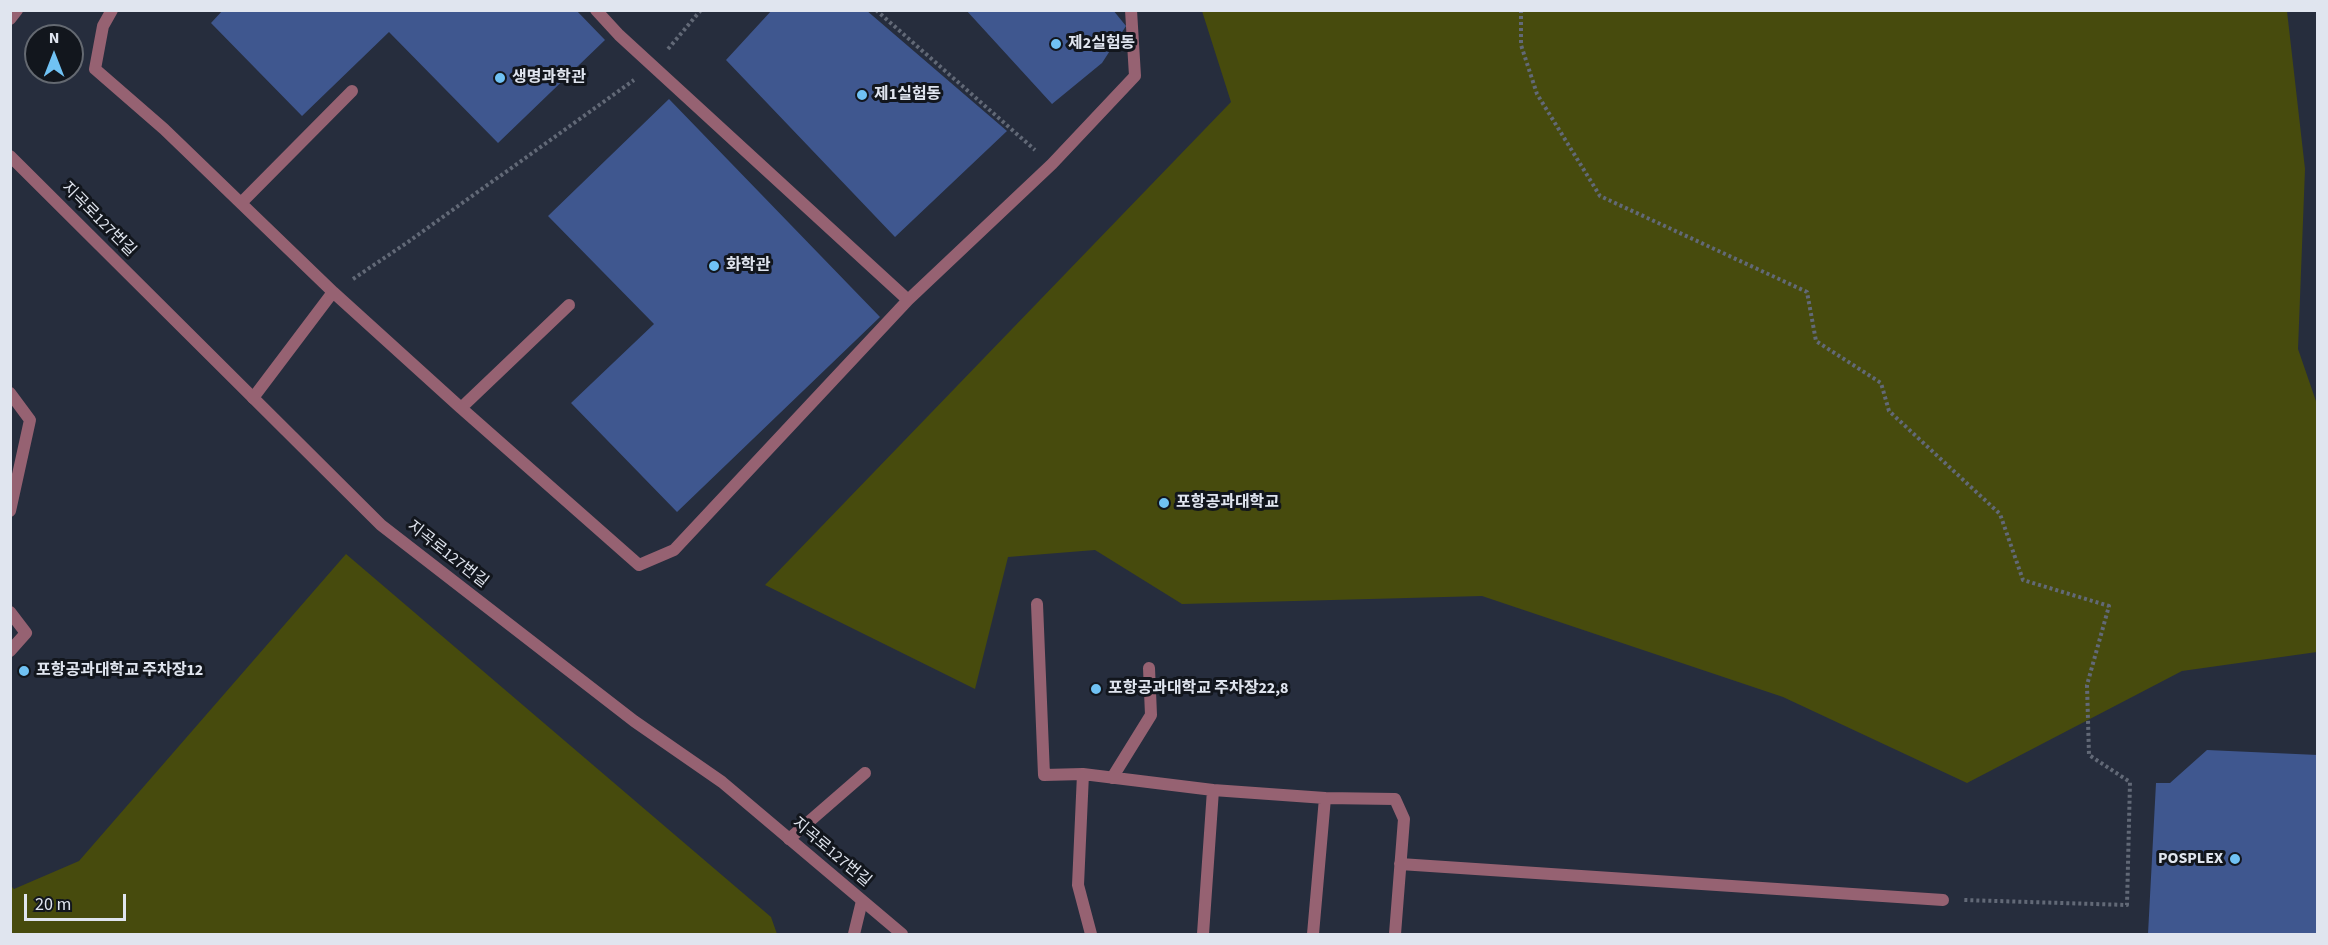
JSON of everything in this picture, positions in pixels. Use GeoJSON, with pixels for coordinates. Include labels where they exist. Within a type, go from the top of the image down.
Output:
{"type":"FeatureCollection","features":[{"type":"Feature","properties":{"kind":"street"},"geometry":{"type":"LineString","coordinates":[[10,19],[17,10]]}},
{"type":"Feature","properties":{"kind":"street"},"geometry":{"type":"LineString","coordinates":[[112,10],[103,26],[95,69],[164,129],[333,292],[639,565],[674,549],[908,300],[1052,164],[1135,76],[1131,10]]}},
{"type":"Feature","properties":{"kind":"street"},"geometry":{"type":"LineString","coordinates":[[596,10],[908,300]]}},
{"type":"Feature","properties":{"kind":"street"},"geometry":{"type":"LineString","coordinates":[[241,203],[352,92]]}},
{"type":"Feature","properties":{"kind":"street","name":"지곡로127번길"},"geometry":{"type":"LineString","coordinates":[[10,156],[381,525],[634,721],[722,782],[902,934]]}},
{"type":"Feature","properties":{"kind":"street"},"geometry":{"type":"LineString","coordinates":[[253,398],[333,292]]}},
{"type":"Feature","properties":{"kind":"street"},"geometry":{"type":"LineString","coordinates":[[461,408],[568,305]]}},
{"type":"Feature","properties":{"kind":"street"},"geometry":{"type":"LineString","coordinates":[[10,393],[30,420],[10,512]]}},
{"type":"Feature","properties":{"kind":"street"},"geometry":{"type":"LineString","coordinates":[[1037,604],[1044,775],[1083,774],[1213,790],[1325,798],[1395,799],[1404,819],[1395,934]]}},
{"type":"Feature","properties":{"kind":"street"},"geometry":{"type":"LineString","coordinates":[[10,612],[26,633],[10,651]]}},
{"type":"Feature","properties":{"kind":"street"},"geometry":{"type":"LineString","coordinates":[[1112,778],[1151,715],[1149,668]]}},
{"type":"Feature","properties":{"kind":"street"},"geometry":{"type":"LineString","coordinates":[[789,839],[865,773]]}},
{"type":"Feature","properties":{"kind":"street"},"geometry":{"type":"LineString","coordinates":[[1083,774],[1078,885],[1091,934]]}},
{"type":"Feature","properties":{"kind":"street"},"geometry":{"type":"LineString","coordinates":[[1203,934],[1213,790]]}},
{"type":"Feature","properties":{"kind":"street"},"geometry":{"type":"LineString","coordinates":[[1313,934],[1325,798]]}},
{"type":"Feature","properties":{"kind":"street"},"geometry":{"type":"LineString","coordinates":[[1400,864],[1943,900]]}},
{"type":"Feature","properties":{"kind":"street"},"geometry":{"type":"LineString","coordinates":[[854,934],[862,901]]}},
{"type":"Feature","properties":{"kind":"path"},"geometry":{"type":"LineString","coordinates":[[333,292],[408,242],[654,66],[700,10]]}},
{"type":"Feature","properties":{"kind":"path"},"geometry":{"type":"LineString","coordinates":[[876,10],[1052,164]]}},
{"type":"Feature","properties":{"kind":"path"},"geometry":{"type":"LineString","coordinates":[[1521,10],[1521,45],[1537,94],[1600,196],[1807,292],[1816,341],[1881,383],[1889,411],[2000,514],[2023,580],[2109,606],[2087,685],[2089,755],[2130,782],[2127,904],[1943,900]]}},
{"type":"Feature","properties":{"kind":"green space"},"geometry":{"type":"Polygon","coordinates":[[[1202,11],[2287,11],[2305,169],[2298,349],[2318,407],[2317,652],[2182,671],[1967,783],[1783,697],[1482,596],[1182,604],[1095,550],[1008,557],[975,689],[765,585],[1231,102],[1202,11]]]}},
{"type":"Feature","properties":{"kind":"green space"},"geometry":{"type":"Polygon","coordinates":[[[346,554],[771,917],[777,934],[11,934],[11,886],[14,889],[79,861],[346,554]]]}},
{"type":"Feature","properties":{"kind":"building","name":"생명과학관"},"geometry":{"type":"Polygon","coordinates":[[[223,10],[576,10],[605,40],[498,143],[389,32],[302,116],[211,23],[223,10]]]}},
{"type":"Feature","properties":{"kind":"building","name":"제1실험동"},"geometry":{"type":"Polygon","coordinates":[[[772,10],[866,10],[1007,131],[895,237],[726,60],[772,10]]]}},
{"type":"Feature","properties":{"kind":"building","name":"제2실험동"},"geometry":{"type":"Polygon","coordinates":[[[966,10],[1113,10],[1126,26],[1102,63],[1052,104],[966,10]]]}},
{"type":"Feature","properties":{"kind":"building","name":"화학관"},"geometry":{"type":"Polygon","coordinates":[[[669,99],[880,317],[677,512],[571,403],[654,324],[548,216],[669,99]]]}},
{"type":"Feature","properties":{"kind":"building","name":"POSPLEX"},"geometry":{"type":"Polygon","coordinates":[[[2207,750],[2318,755],[2318,934],[2148,934],[2156,783],[2170,783],[2207,750]]]}},
{"type":"Feature","properties":{"kind":"place","name":"제2실험동"},"geometry":{"type":"Point","coordinates":[1056,44]}},
{"type":"Feature","properties":{"kind":"place","name":"생명과학관"},"geometry":{"type":"Point","coordinates":[500,78]}},
{"type":"Feature","properties":{"kind":"place","name":"제1실험동"},"geometry":{"type":"Point","coordinates":[862,95]}},
{"type":"Feature","properties":{"kind":"place","name":"화학관"},"geometry":{"type":"Point","coordinates":[714,266]}},
{"type":"Feature","properties":{"kind":"place","name":"포항공과대학교"},"geometry":{"type":"Point","coordinates":[1164,503]}},
{"type":"Feature","properties":{"kind":"place","name":"포항공과대학교 주차장12"},"geometry":{"type":"Point","coordinates":[24,671]}},
{"type":"Feature","properties":{"kind":"place","name":"포항공과대학교 주차장22,8"},"geometry":{"type":"Point","coordinates":[1096,689]}},
{"type":"Feature","properties":{"kind":"place","name":"POSPLEX"},"geometry":{"type":"Point","coordinates":[2235,859]}}]}
